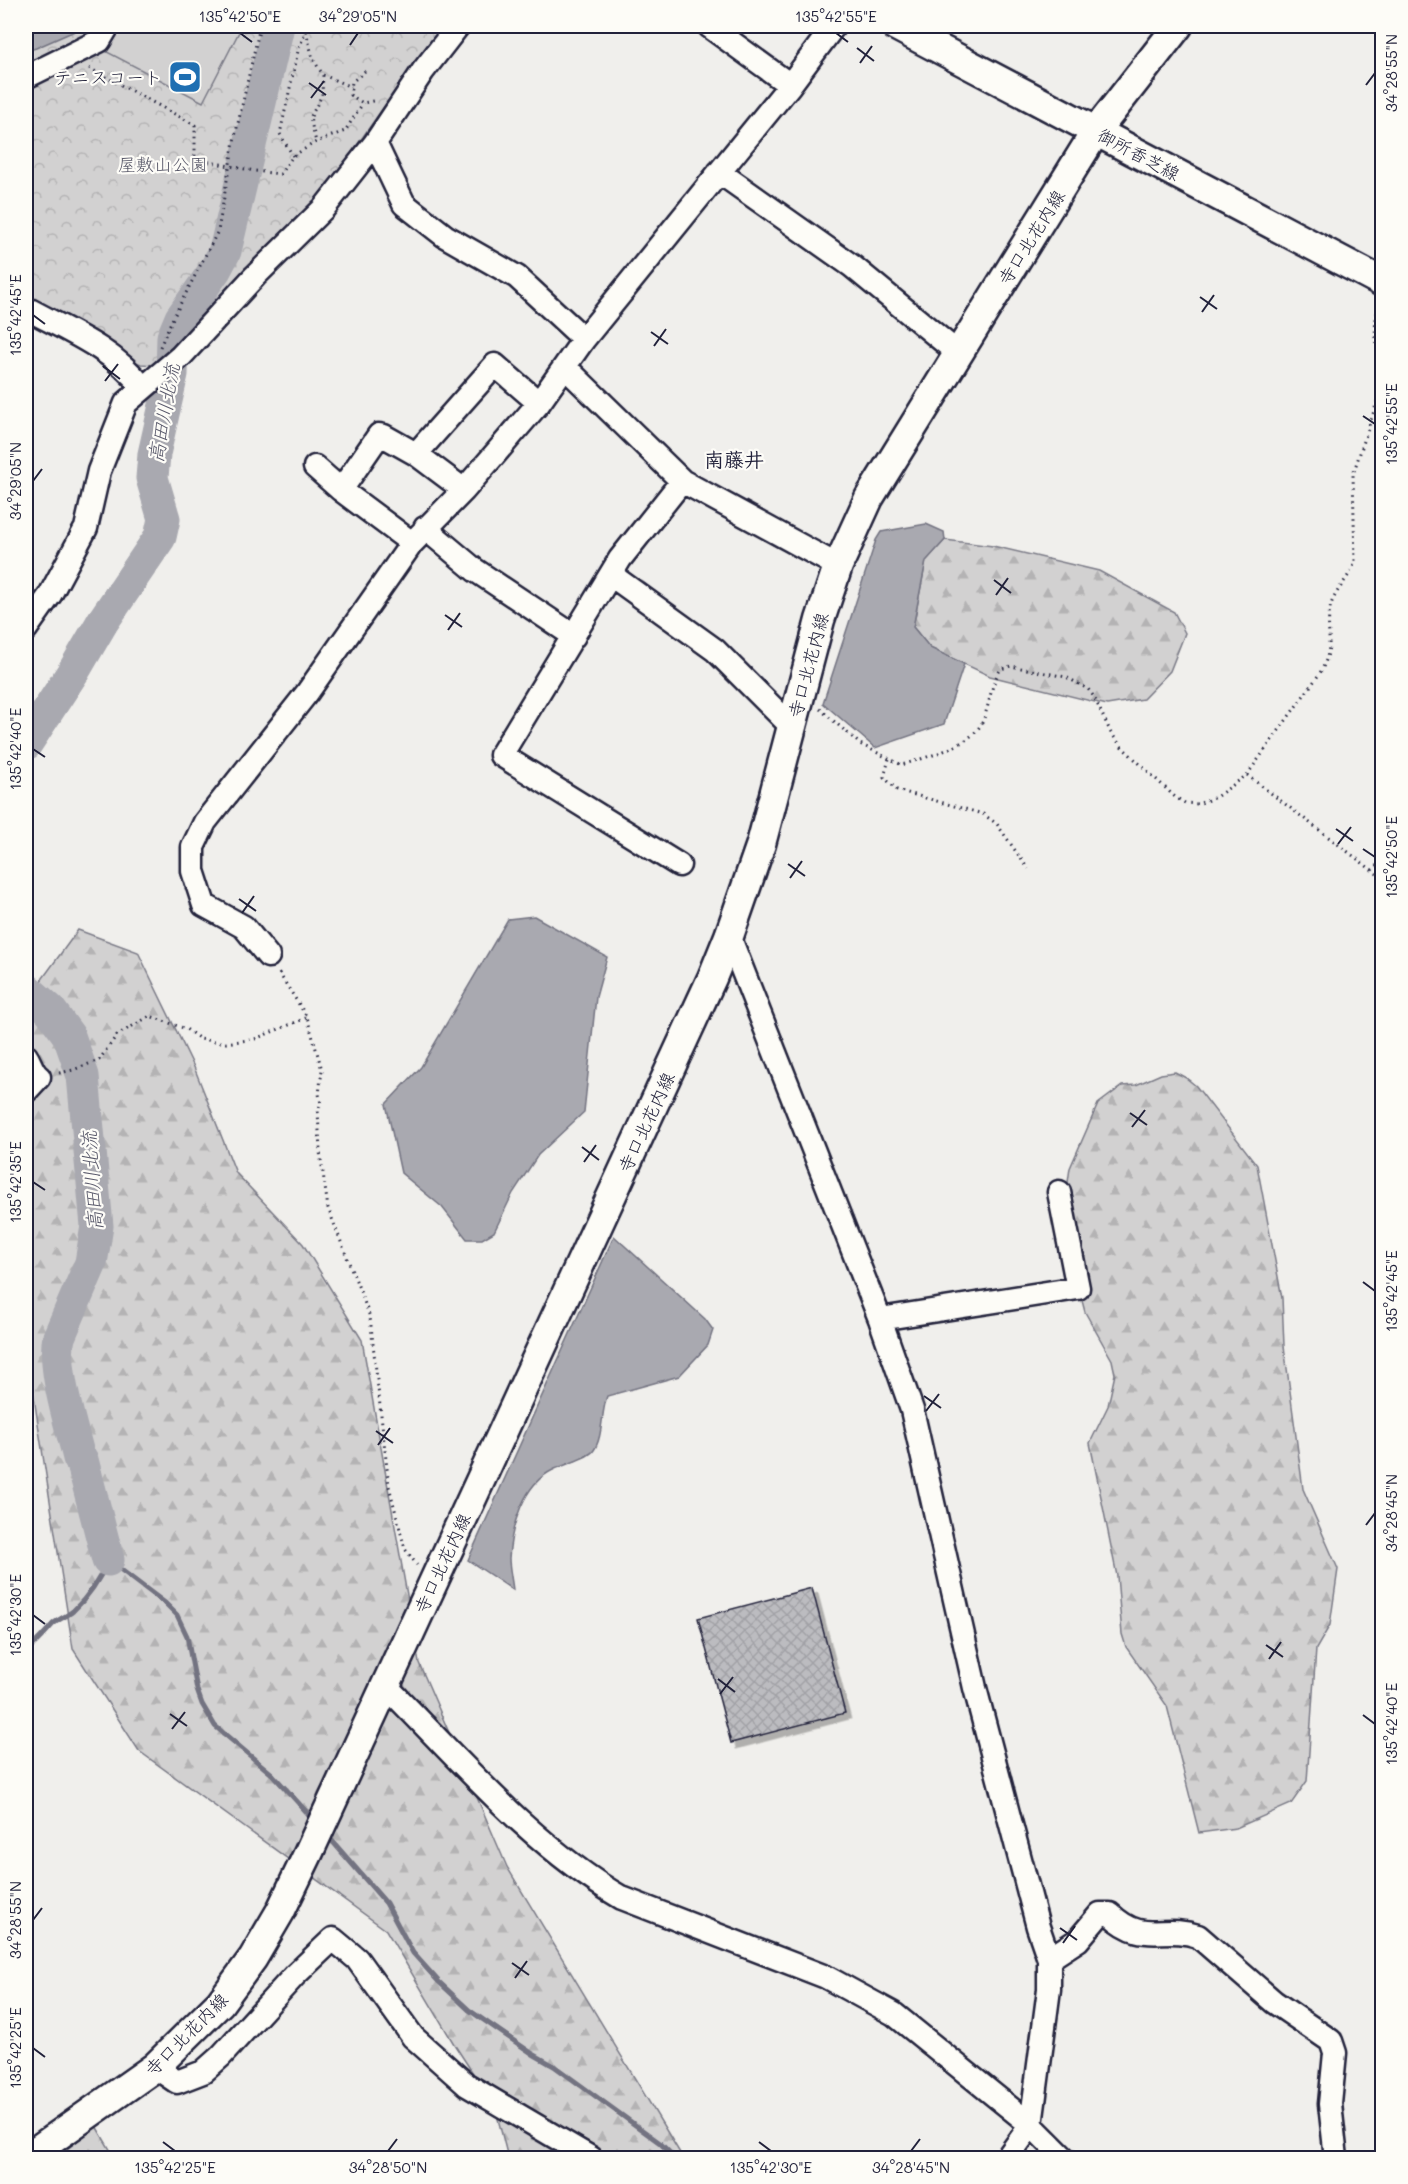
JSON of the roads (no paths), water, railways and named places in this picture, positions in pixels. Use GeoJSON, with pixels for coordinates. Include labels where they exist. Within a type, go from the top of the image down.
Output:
{"type":"FeatureCollection","features":[{"type":"Feature","properties":{"kind":"main road","name":"御所香芝線"},"geometry":{"type":"LineString","coordinates":[[896,26],[1383,282]]}},
{"type":"Feature","properties":{"kind":"main road","name":"寺口北花内線"},"geometry":{"type":"LineString","coordinates":[[26,2158],[155,2067],[220,2003],[253,1958],[280,1912],[690,1027],[729,936],[761,844],[820,620],[838,566],[869,498],[1096,131],[1178,26]]}},
{"type":"Feature","properties":{"kind":"street"},"geometry":{"type":"LineString","coordinates":[[26,77],[99,40],[108,26]]}},
{"type":"Feature","properties":{"kind":"street"},"geometry":{"type":"LineString","coordinates":[[26,628],[50,595],[86,528],[99,471],[126,403],[181,356],[263,268],[324,208],[375,143],[423,71],[458,26]]}},
{"type":"Feature","properties":{"kind":"street"},"geometry":{"type":"LineString","coordinates":[[709,26],[790,85]]}},
{"type":"Feature","properties":{"kind":"street"},"geometry":{"type":"LineString","coordinates":[[268,956],[244,927],[204,905],[193,871],[193,847],[205,822],[307,693],[418,536],[464,490],[539,403],[584,339],[790,85],[834,26]]}},
{"type":"Feature","properties":{"kind":"street"},"geometry":{"type":"LineString","coordinates":[[375,143],[404,204],[445,236],[517,277],[584,339]]}},
{"type":"Feature","properties":{"kind":"street"},"geometry":{"type":"LineString","coordinates":[[719,172],[852,266],[959,354]]}},
{"type":"Feature","properties":{"kind":"street"},"geometry":{"type":"LineString","coordinates":[[26,308],[124,366],[142,387]]}},
{"type":"Feature","properties":{"kind":"street"},"geometry":{"type":"LineString","coordinates":[[416,454],[495,365],[539,403]]}},
{"type":"Feature","properties":{"kind":"street"},"geometry":{"type":"LineString","coordinates":[[565,367],[682,482],[838,566]]}},
{"type":"Feature","properties":{"kind":"street"},"geometry":{"type":"LineString","coordinates":[[341,490],[380,435],[416,454],[464,490]]}},
{"type":"Feature","properties":{"kind":"street"},"geometry":{"type":"LineString","coordinates":[[315,467],[341,490],[475,570],[574,636]]}},
{"type":"Feature","properties":{"kind":"street"},"geometry":{"type":"LineString","coordinates":[[679,865],[501,755],[620,559],[682,482]]}},
{"type":"Feature","properties":{"kind":"street"},"geometry":{"type":"LineString","coordinates":[[611,575],[715,650],[791,726]]}},
{"type":"Feature","properties":{"kind":"street"},"geometry":{"type":"LineString","coordinates":[[729,936],[880,1319],[912,1410],[975,1688],[1038,1927],[1049,1959],[1048,1989],[1031,2125],[1007,2158]]}},
{"type":"Feature","properties":{"kind":"street"},"geometry":{"type":"LineString","coordinates":[[26,1056],[35,1074],[32,1084]]}},
{"type":"Feature","properties":{"kind":"street"},"geometry":{"type":"LineString","coordinates":[[880,1319],[1078,1288],[1059,1192]]}},
{"type":"Feature","properties":{"kind":"street"},"geometry":{"type":"LineString","coordinates":[[386,1686],[548,1847],[599,1885],[622,1898],[826,1977],[860,1994],[894,2014],[926,2038],[1031,2125],[1064,2158]]}},
{"type":"Feature","properties":{"kind":"street"},"geometry":{"type":"LineString","coordinates":[[1049,1959],[1078,1940],[1100,1914],[1110,1914],[1123,1926],[1141,1933],[1184,1931],[1198,1936],[1274,2002],[1331,2041],[1335,2053],[1330,2104],[1336,2158]]}},
{"type":"Feature","properties":{"kind":"street"},"geometry":{"type":"LineString","coordinates":[[155,2067],[177,2082],[203,2072],[221,2056],[295,1975],[333,1939],[357,1959],[413,2037],[467,2085],[591,2158]]}},
{"type":"Feature","properties":{"kind":"waterway","name":"高田川北流"},"geometry":{"type":"LineString","coordinates":[[26,744],[103,621],[160,537],[164,519],[152,478],[154,454],[172,374],[173,337],[181,318],[215,270],[225,251],[278,26]]}},
{"type":"Feature","properties":{"kind":"waterway","name":"高田川北流"},"geometry":{"type":"LineString","coordinates":[[26,989],[50,1010],[69,1036],[83,1076],[97,1226],[91,1263],[59,1337],[58,1364],[67,1413],[79,1458],[82,1460],[108,1560]]}},
{"type":"Feature","properties":{"kind":"waterway"},"geometry":{"type":"LineString","coordinates":[[26,1651],[53,1624],[73,1611],[84,1599],[98,1581],[108,1560],[165,1603],[177,1615],[187,1636],[197,1690],[215,1726],[272,1774],[313,1819]]}},
{"type":"Feature","properties":{"kind":"waterway"},"geometry":{"type":"LineString","coordinates":[[327,1835],[386,1903],[413,1953],[469,2010],[554,2066],[660,2143],[675,2158]]}},
{"type":"Feature","properties":{"kind":"place","name":"テニスコート"},"geometry":{"type":"Point","coordinates":[185,77]}},
{"type":"Feature","properties":{"kind":"district","name":"南藤井"},"geometry":{"type":"Point","coordinates":[734,459]}},
{"type":"Feature","properties":{"kind":"park label","name":"屋敷山公園"},"geometry":{"type":"Point","coordinates":[163,164]}}]}
